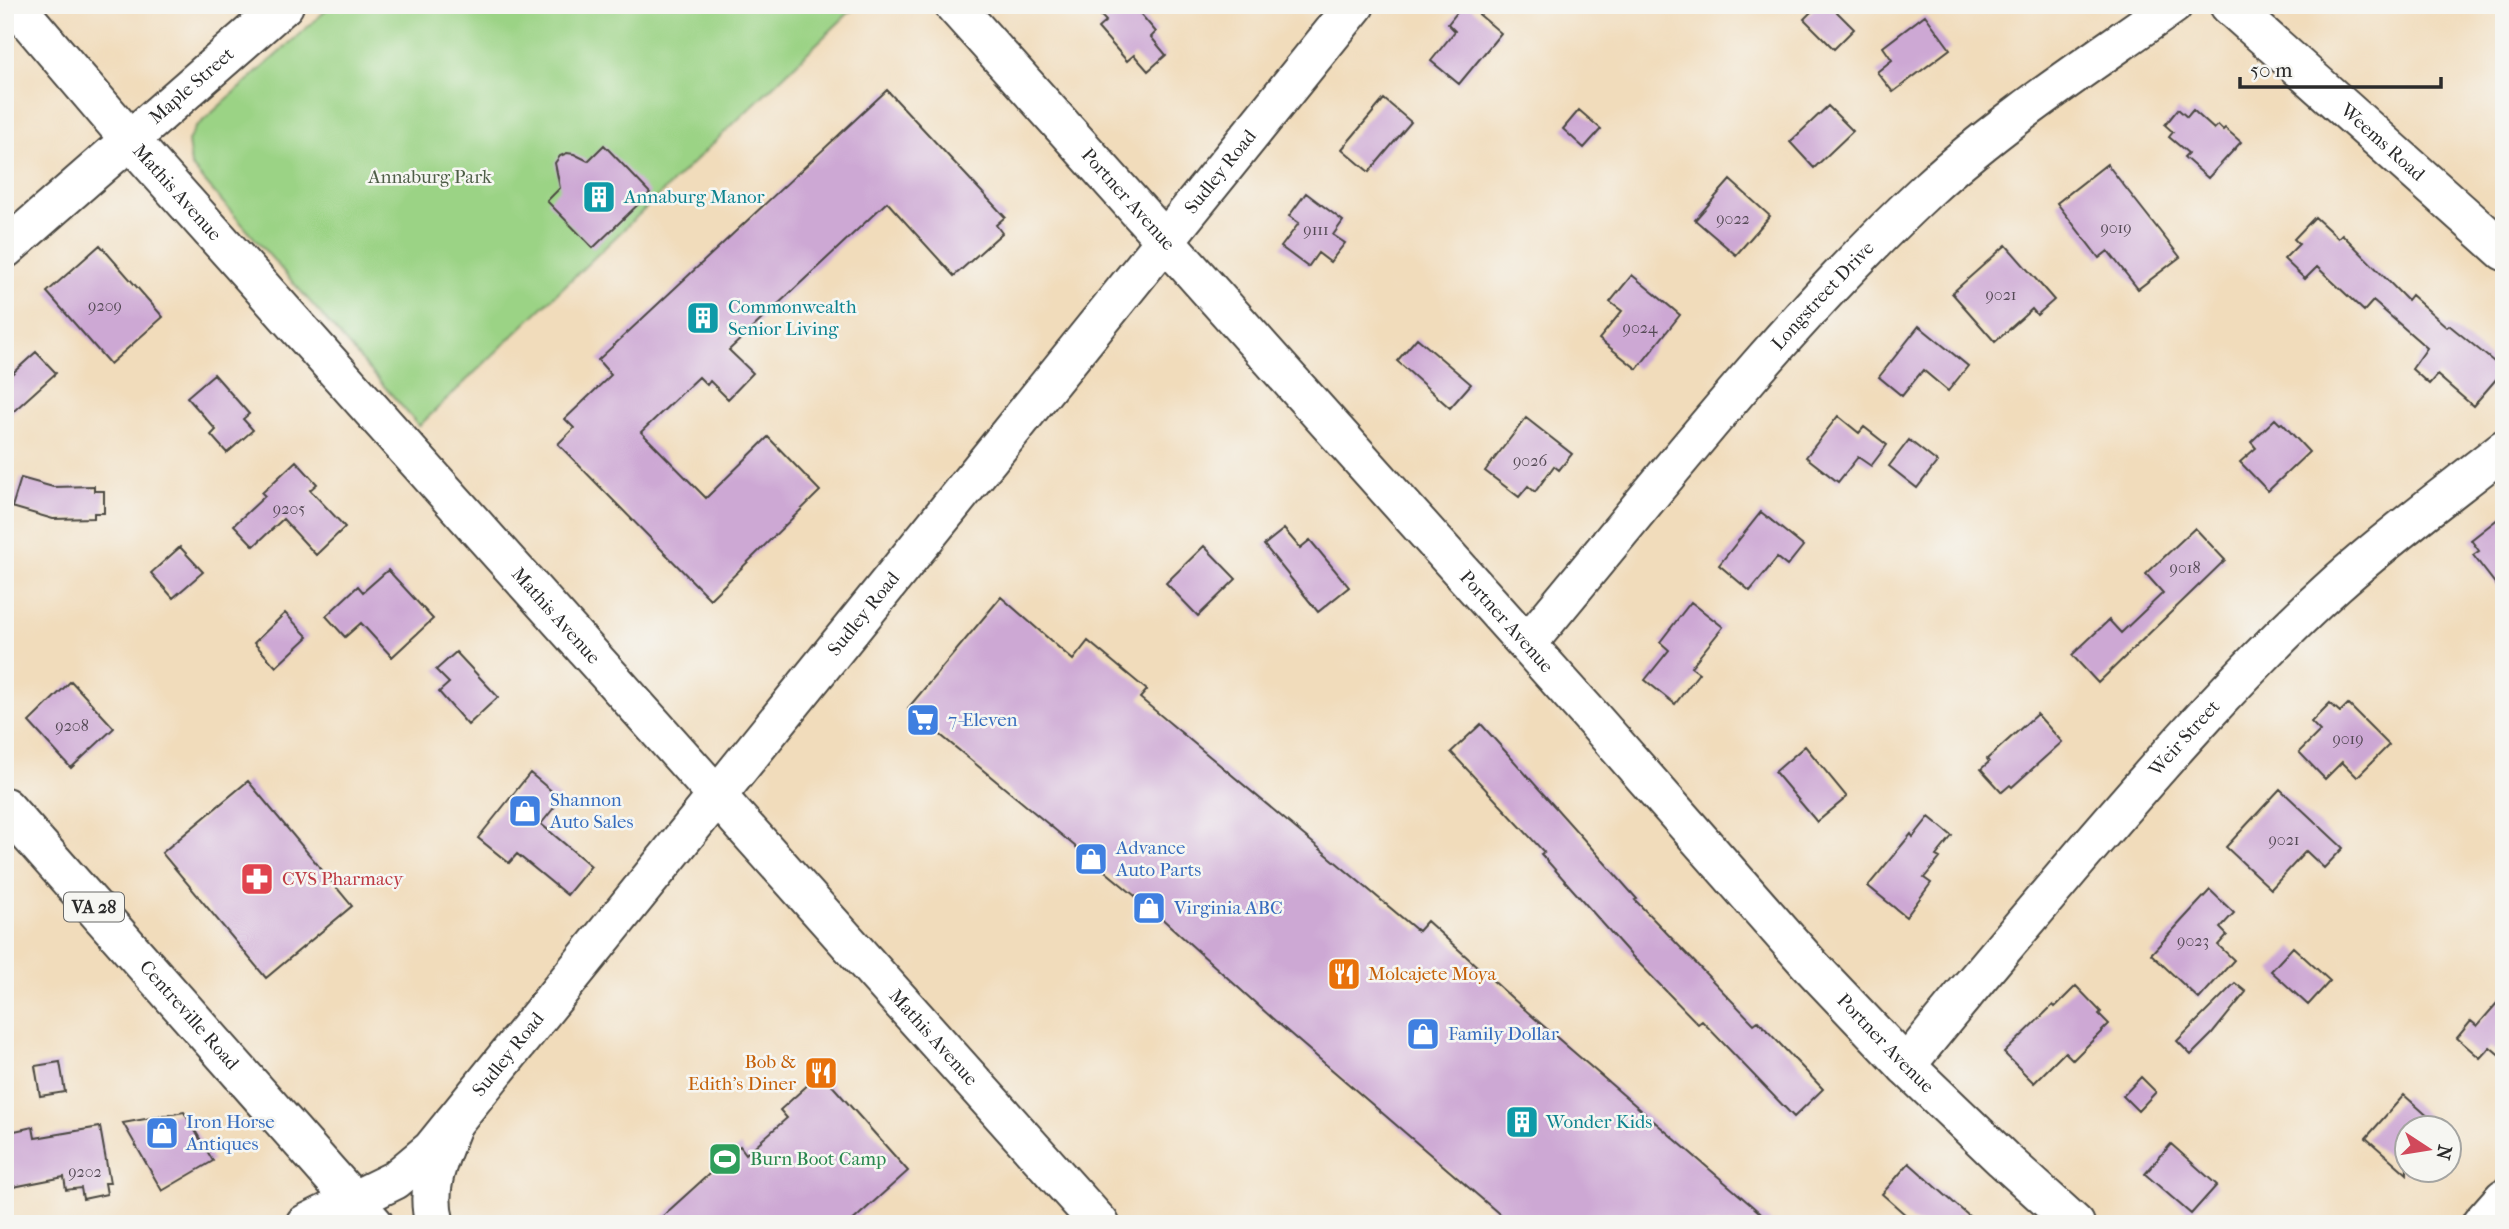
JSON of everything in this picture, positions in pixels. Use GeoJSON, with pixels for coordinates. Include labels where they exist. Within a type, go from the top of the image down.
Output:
{"type":"FeatureCollection","features":[{"type":"Feature","properties":{"kind":"main road","name":"Mathis Avenue"},"geometry":{"type":"LineString","coordinates":[[15,5],[130,140],[1100,1224]]}},
{"type":"Feature","properties":{"kind":"main road","name":"Maple Street"},"geometry":{"type":"LineString","coordinates":[[5,249],[284,5]]}},
{"type":"Feature","properties":{"kind":"main road","name":"Portner Avenue"},"geometry":{"type":"LineString","coordinates":[[954,5],[1527,644],[1811,966],[1906,1066],[2075,1224]]}},
{"type":"Feature","properties":{"kind":"main road","name":"Sudley Road"},"geometry":{"type":"LineString","coordinates":[[305,1224],[364,1213],[395,1180],[432,1149],[1356,5]]}},
{"type":"Feature","properties":{"kind":"main road","name":"Longstreet Drive"},"geometry":{"type":"LineString","coordinates":[[1527,644],[1801,319],[1928,189],[1994,134],[2173,5]]}},
{"type":"Feature","properties":{"kind":"main road","name":"Weems Road"},"geometry":{"type":"LineString","coordinates":[[2229,5],[2504,251]]}},
{"type":"Feature","properties":{"kind":"main road","name":"Weir Street"},"geometry":{"type":"LineString","coordinates":[[1906,1066],[2176,745],[2252,664],[2335,585],[2504,449]]}},
{"type":"Feature","properties":{"kind":"main road","name":"Centreville Road"},"geometry":{"type":"LineString","coordinates":[[5,807],[364,1213]]}},
{"type":"Feature","properties":{"kind":"main road"},"geometry":{"type":"LineString","coordinates":[[435,1224],[430,1207],[431,1185],[453,1123]]}},
{"type":"Feature","properties":{"kind":"main road"},"geometry":{"type":"LineString","coordinates":[[2481,1224],[2504,1198]]}},
{"type":"Feature","properties":{"kind":"green space","name":"Annaburg Park"},"geometry":{"type":"Polygon","coordinates":[[[332,5],[857,5],[419,426],[191,166],[188,141],[195,128],[332,5]]]}},
{"type":"Feature","properties":{"kind":"building"},"geometry":{"type":"Polygon","coordinates":[[[1091,5],[1133,5],[1156,32],[1151,37],[1166,55],[1148,71],[1134,55],[1127,61],[1098,28],[1106,21],[1091,5]]]}},
{"type":"Feature","properties":{"kind":"building"},"geometry":{"type":"Polygon","coordinates":[[[1463,5],[1468,5],[1501,33],[1459,84],[1431,61],[1455,31],[1448,24],[1463,5]]]}},
{"type":"Feature","properties":{"kind":"building"},"geometry":{"type":"Polygon","coordinates":[[[1818,5],[1830,5],[1854,29],[1834,49],[1804,19],[1818,5]]]}},
{"type":"Feature","properties":{"kind":"building"},"geometry":{"type":"Polygon","coordinates":[[[1925,15],[1950,49],[1893,92],[1877,72],[1892,60],[1883,47],[1925,15]]]}},
{"type":"Feature","properties":{"kind":"building","name":"Commonwealth Senior Living"},"geometry":{"type":"Polygon","coordinates":[[[887,90],[1005,217],[996,225],[1002,233],[954,276],[887,202],[729,350],[753,373],[728,399],[710,381],[707,385],[699,377],[641,432],[706,498],[768,437],[820,491],[710,599],[558,444],[574,428],[565,419],[611,375],[598,360],[887,90]]]}},
{"type":"Feature","properties":{"kind":"building"},"geometry":{"type":"Polygon","coordinates":[[[1384,99],[1411,122],[1369,172],[1342,149],[1384,99]]]}},
{"type":"Feature","properties":{"kind":"building"},"geometry":{"type":"Polygon","coordinates":[[[1828,106],[1853,131],[1814,168],[1790,142],[1828,106]]]}},
{"type":"Feature","properties":{"kind":"building"},"geometry":{"type":"Polygon","coordinates":[[[2178,109],[2187,117],[2193,110],[2214,129],[2218,125],[2223,130],[2225,128],[2241,142],[2208,178],[2184,157],[2188,153],[2169,137],[2173,132],[2165,125],[2178,109]]]}},
{"type":"Feature","properties":{"kind":"building"},"geometry":{"type":"Polygon","coordinates":[[[1579,110],[1601,129],[1584,148],[1563,129],[1579,110]]]}},
{"type":"Feature","properties":{"kind":"building","name":"Annaburg Manor"},"geometry":{"type":"Polygon","coordinates":[[[604,145],[650,193],[593,248],[547,201],[560,188],[555,163],[560,156],[574,154],[588,161],[604,145]]]}},
{"type":"Feature","properties":{"kind":"building"},"geometry":{"type":"Polygon","coordinates":[[[2107,164],[2180,257],[2138,289],[2108,251],[2099,258],[2057,203],[2107,164]]]}},
{"type":"Feature","properties":{"kind":"building"},"geometry":{"type":"Polygon","coordinates":[[[1730,180],[1770,216],[1736,255],[1695,220],[1730,180]]]}},
{"type":"Feature","properties":{"kind":"building"},"geometry":{"type":"Polygon","coordinates":[[[1306,193],[1343,221],[1333,235],[1345,243],[1330,262],[1318,253],[1308,267],[1281,247],[1299,223],[1289,216],[1306,193]]]}},
{"type":"Feature","properties":{"kind":"building"},"geometry":{"type":"Polygon","coordinates":[[[2315,217],[2338,238],[2342,234],[2407,300],[2411,295],[2447,327],[2449,325],[2504,370],[2473,406],[2437,375],[2429,384],[2412,369],[2427,348],[2373,301],[2364,311],[2317,267],[2305,279],[2284,259],[2299,244],[2294,239],[2315,217]]]}},
{"type":"Feature","properties":{"kind":"building"},"geometry":{"type":"Polygon","coordinates":[[[100,245],[163,317],[110,364],[47,292],[100,245]]]}},
{"type":"Feature","properties":{"kind":"building"},"geometry":{"type":"Polygon","coordinates":[[[2006,245],[2054,300],[2037,315],[2032,309],[1995,342],[1952,293],[2006,245]]]}},
{"type":"Feature","properties":{"kind":"building"},"geometry":{"type":"Polygon","coordinates":[[[1632,275],[1680,315],[1637,369],[1599,339],[1622,311],[1610,302],[1632,275]]]}},
{"type":"Feature","properties":{"kind":"building"},"geometry":{"type":"Polygon","coordinates":[[[1919,326],[1968,366],[1948,391],[1923,370],[1902,396],[1879,377],[1919,326]]]}},
{"type":"Feature","properties":{"kind":"building"},"geometry":{"type":"Polygon","coordinates":[[[1417,338],[1471,384],[1450,408],[1397,361],[1417,338]]]}},
{"type":"Feature","properties":{"kind":"building"},"geometry":{"type":"Polygon","coordinates":[[[36,352],[56,373],[5,419],[5,380],[36,352]]]}},
{"type":"Feature","properties":{"kind":"building"},"geometry":{"type":"Polygon","coordinates":[[[214,374],[249,414],[243,419],[253,430],[227,453],[211,435],[216,430],[187,397],[214,374]]]}},
{"type":"Feature","properties":{"kind":"building"},"geometry":{"type":"Polygon","coordinates":[[[1838,416],[1859,433],[1864,427],[1887,445],[1871,466],[1858,457],[1838,482],[1806,457],[1838,416]]]}},
{"type":"Feature","properties":{"kind":"building"},"geometry":{"type":"Polygon","coordinates":[[[1526,418],[1572,454],[1559,470],[1554,466],[1535,492],[1528,486],[1519,497],[1485,471],[1526,418]]]}},
{"type":"Feature","properties":{"kind":"building"},"geometry":{"type":"Polygon","coordinates":[[[2275,419],[2309,452],[2268,491],[2240,462],[2256,448],[2251,442],[2275,419]]]}},
{"type":"Feature","properties":{"kind":"building"},"geometry":{"type":"Polygon","coordinates":[[[1909,440],[1937,462],[1917,488],[1889,466],[1909,440]]]}},
{"type":"Feature","properties":{"kind":"building"},"geometry":{"type":"Polygon","coordinates":[[[296,461],[317,484],[310,490],[345,527],[316,555],[283,519],[254,546],[234,525],[265,496],[262,493],[296,461]]]}},
{"type":"Feature","properties":{"kind":"building"},"geometry":{"type":"Polygon","coordinates":[[[21,478],[53,487],[94,486],[94,491],[104,491],[104,513],[94,513],[94,518],[53,519],[12,507],[21,478]]]}},
{"type":"Feature","properties":{"kind":"building"},"geometry":{"type":"Polygon","coordinates":[[[1761,512],[1803,546],[1787,566],[1777,558],[1750,591],[1719,565],[1761,512]]]}},
{"type":"Feature","properties":{"kind":"building"},"geometry":{"type":"Polygon","coordinates":[[[2504,514],[2504,595],[2473,555],[2479,551],[2471,540],[2504,514]]]}},
{"type":"Feature","properties":{"kind":"building"},"geometry":{"type":"Polygon","coordinates":[[[2195,528],[2225,560],[2098,683],[2072,655],[2109,620],[2121,633],[2163,593],[2146,574],[2195,528]]]}},
{"type":"Feature","properties":{"kind":"building"},"geometry":{"type":"Polygon","coordinates":[[[1284,529],[1300,548],[1310,540],[1349,587],[1318,612],[1264,545],[1284,529]]]}},
{"type":"Feature","properties":{"kind":"building"},"geometry":{"type":"Polygon","coordinates":[[[1204,546],[1236,579],[1198,616],[1166,583],[1204,546]]]}},
{"type":"Feature","properties":{"kind":"building"},"geometry":{"type":"Polygon","coordinates":[[[180,547],[203,572],[173,598],[151,573],[180,547]]]}},
{"type":"Feature","properties":{"kind":"building"},"geometry":{"type":"Polygon","coordinates":[[[388,570],[433,619],[392,657],[361,623],[345,637],[326,616],[358,586],[363,592],[388,570]]]}},
{"type":"Feature","properties":{"kind":"building"},"geometry":{"type":"Polygon","coordinates":[[[1001,597],[1073,660],[1088,641],[1147,690],[1140,698],[1418,931],[1427,921],[1532,1016],[1773,1224],[1511,1224],[1272,1018],[1158,915],[908,708],[1001,597]]]}},
{"type":"Feature","properties":{"kind":"building"},"geometry":{"type":"Polygon","coordinates":[[[1691,602],[1723,627],[1691,667],[1699,673],[1675,704],[1645,680],[1669,650],[1660,642],[1691,602]]]}},
{"type":"Feature","properties":{"kind":"building"},"geometry":{"type":"Polygon","coordinates":[[[285,613],[308,637],[276,667],[254,643],[285,613]]]}},
{"type":"Feature","properties":{"kind":"building"},"geometry":{"type":"Polygon","coordinates":[[[456,652],[498,697],[468,725],[439,692],[449,683],[436,670],[456,652]]]}},
{"type":"Feature","properties":{"kind":"building"},"geometry":{"type":"Polygon","coordinates":[[[71,681],[114,728],[71,768],[29,722],[71,681]]]}},
{"type":"Feature","properties":{"kind":"building"},"geometry":{"type":"Polygon","coordinates":[[[2330,703],[2340,712],[2348,704],[2389,745],[2357,777],[2342,762],[2325,779],[2299,752],[2320,731],[2311,722],[2330,703]]]}},
{"type":"Feature","properties":{"kind":"building"},"geometry":{"type":"Polygon","coordinates":[[[2037,714],[2062,742],[2012,787],[2010,785],[2002,792],[1981,769],[1989,762],[1987,759],[2037,714]]]}},
{"type":"Feature","properties":{"kind":"building"},"geometry":{"type":"Polygon","coordinates":[[[1481,724],[1637,899],[1635,900],[1754,1024],[1758,1021],[1823,1089],[1794,1117],[1702,1021],[1698,1024],[1630,954],[1541,854],[1544,852],[1451,752],[1481,724]]]}},
{"type":"Feature","properties":{"kind":"building"},"geometry":{"type":"Polygon","coordinates":[[[1805,746],[1847,797],[1817,822],[1775,772],[1805,746]]]}},
{"type":"Feature","properties":{"kind":"building"},"geometry":{"type":"Polygon","coordinates":[[[530,773],[561,799],[541,824],[591,866],[567,895],[517,854],[509,863],[478,838],[530,773]]]}},
{"type":"Feature","properties":{"kind":"building","name":"CVS Pharmacy"},"geometry":{"type":"Polygon","coordinates":[[[248,781],[352,906],[266,978],[162,853],[248,781]]]}},
{"type":"Feature","properties":{"kind":"building"},"geometry":{"type":"Polygon","coordinates":[[[2280,789],[2343,848],[2324,868],[2306,851],[2271,889],[2226,847],[2280,789]]]}},
{"type":"Feature","properties":{"kind":"building"},"geometry":{"type":"Polygon","coordinates":[[[1929,817],[1952,836],[1936,856],[1940,858],[1924,878],[1931,883],[1906,917],[1868,886],[1911,834],[1913,837],[1929,817]]]}},
{"type":"Feature","properties":{"kind":"building"},"geometry":{"type":"Polygon","coordinates":[[[2210,890],[2234,913],[2220,928],[2227,935],[2218,945],[2234,960],[2199,999],[2151,954],[2210,890]]]}},
{"type":"Feature","properties":{"kind":"building"},"geometry":{"type":"Polygon","coordinates":[[[2293,947],[2330,981],[2308,1005],[2271,971],[2293,947]]]}},
{"type":"Feature","properties":{"kind":"building"},"geometry":{"type":"Polygon","coordinates":[[[2235,983],[2246,992],[2191,1055],[2177,1041],[2235,983]]]}},
{"type":"Feature","properties":{"kind":"building"},"geometry":{"type":"Polygon","coordinates":[[[2076,986],[2109,1024],[2073,1060],[2065,1052],[2034,1083],[2004,1053],[2076,986]]]}},
{"type":"Feature","properties":{"kind":"building"},"geometry":{"type":"Polygon","coordinates":[[[2504,995],[2504,1059],[2490,1047],[2480,1058],[2457,1038],[2471,1021],[2477,1026],[2504,995]]]}},
{"type":"Feature","properties":{"kind":"building"},"geometry":{"type":"Polygon","coordinates":[[[60,1062],[65,1092],[40,1096],[35,1066],[60,1062]]]}},
{"type":"Feature","properties":{"kind":"building"},"geometry":{"type":"Polygon","coordinates":[[[821,1073],[908,1171],[849,1224],[654,1224],[740,1146],[746,1154],[787,1118],[780,1110],[821,1073]]]}},
{"type":"Feature","properties":{"kind":"building"},"geometry":{"type":"Polygon","coordinates":[[[2141,1077],[2156,1092],[2138,1111],[2123,1096],[2141,1077]]]}},
{"type":"Feature","properties":{"kind":"building"},"geometry":{"type":"Polygon","coordinates":[[[2404,1095],[2425,1114],[2394,1114],[2394,1163],[2366,1138],[2404,1095]]]}},
{"type":"Feature","properties":{"kind":"building","name":"Iron Horse Antiques"},"geometry":{"type":"Polygon","coordinates":[[[184,1112],[213,1161],[162,1191],[123,1123],[184,1112]]]}},
{"type":"Feature","properties":{"kind":"building"},"geometry":{"type":"Polygon","coordinates":[[[33,1127],[35,1138],[100,1127],[110,1183],[105,1183],[107,1194],[83,1199],[81,1188],[66,1190],[64,1177],[13,1187],[5,1148],[5,1133],[33,1127]]]}},
{"type":"Feature","properties":{"kind":"building"},"geometry":{"type":"Polygon","coordinates":[[[2171,1144],[2217,1185],[2191,1214],[2145,1174],[2171,1144]]]}},
{"type":"Feature","properties":{"kind":"building"},"geometry":{"type":"Polygon","coordinates":[[[1909,1163],[1978,1224],[1916,1224],[1882,1194],[1909,1163]]]}},
{"type":"Feature","properties":{"kind":"place","name":"Annaburg Manor"},"geometry":{"type":"Point","coordinates":[599,197]}},
{"type":"Feature","properties":{"kind":"place","name":"Commonwealth Senior Living"},"geometry":{"type":"Point","coordinates":[703,318]}},
{"type":"Feature","properties":{"kind":"place","name":"7-Eleven"},"geometry":{"type":"Point","coordinates":[923,720]}},
{"type":"Feature","properties":{"kind":"place","name":"Shannon Auto Sales"},"geometry":{"type":"Point","coordinates":[525,811]}},
{"type":"Feature","properties":{"kind":"place","name":"Advance Auto Parts"},"geometry":{"type":"Point","coordinates":[1091,859]}},
{"type":"Feature","properties":{"kind":"place","name":"CVS Pharmacy"},"geometry":{"type":"Point","coordinates":[257,879]}},
{"type":"Feature","properties":{"kind":"place","name":"Virginia ABC"},"geometry":{"type":"Point","coordinates":[1149,908]}},
{"type":"Feature","properties":{"kind":"place","name":"Molcajete Moya"},"geometry":{"type":"Point","coordinates":[1344,974]}},
{"type":"Feature","properties":{"kind":"place","name":"Family Dollar"},"geometry":{"type":"Point","coordinates":[1423,1034]}},
{"type":"Feature","properties":{"kind":"place","name":"Bob & Edith's Diner"},"geometry":{"type":"Point","coordinates":[821,1073]}},
{"type":"Feature","properties":{"kind":"place","name":"Wonder Kids"},"geometry":{"type":"Point","coordinates":[1522,1122]}},
{"type":"Feature","properties":{"kind":"place","name":"Iron Horse Antiques"},"geometry":{"type":"Point","coordinates":[162,1133]}},
{"type":"Feature","properties":{"kind":"place","name":"Burn Boot Camp"},"geometry":{"type":"Point","coordinates":[725,1159]}}]}
